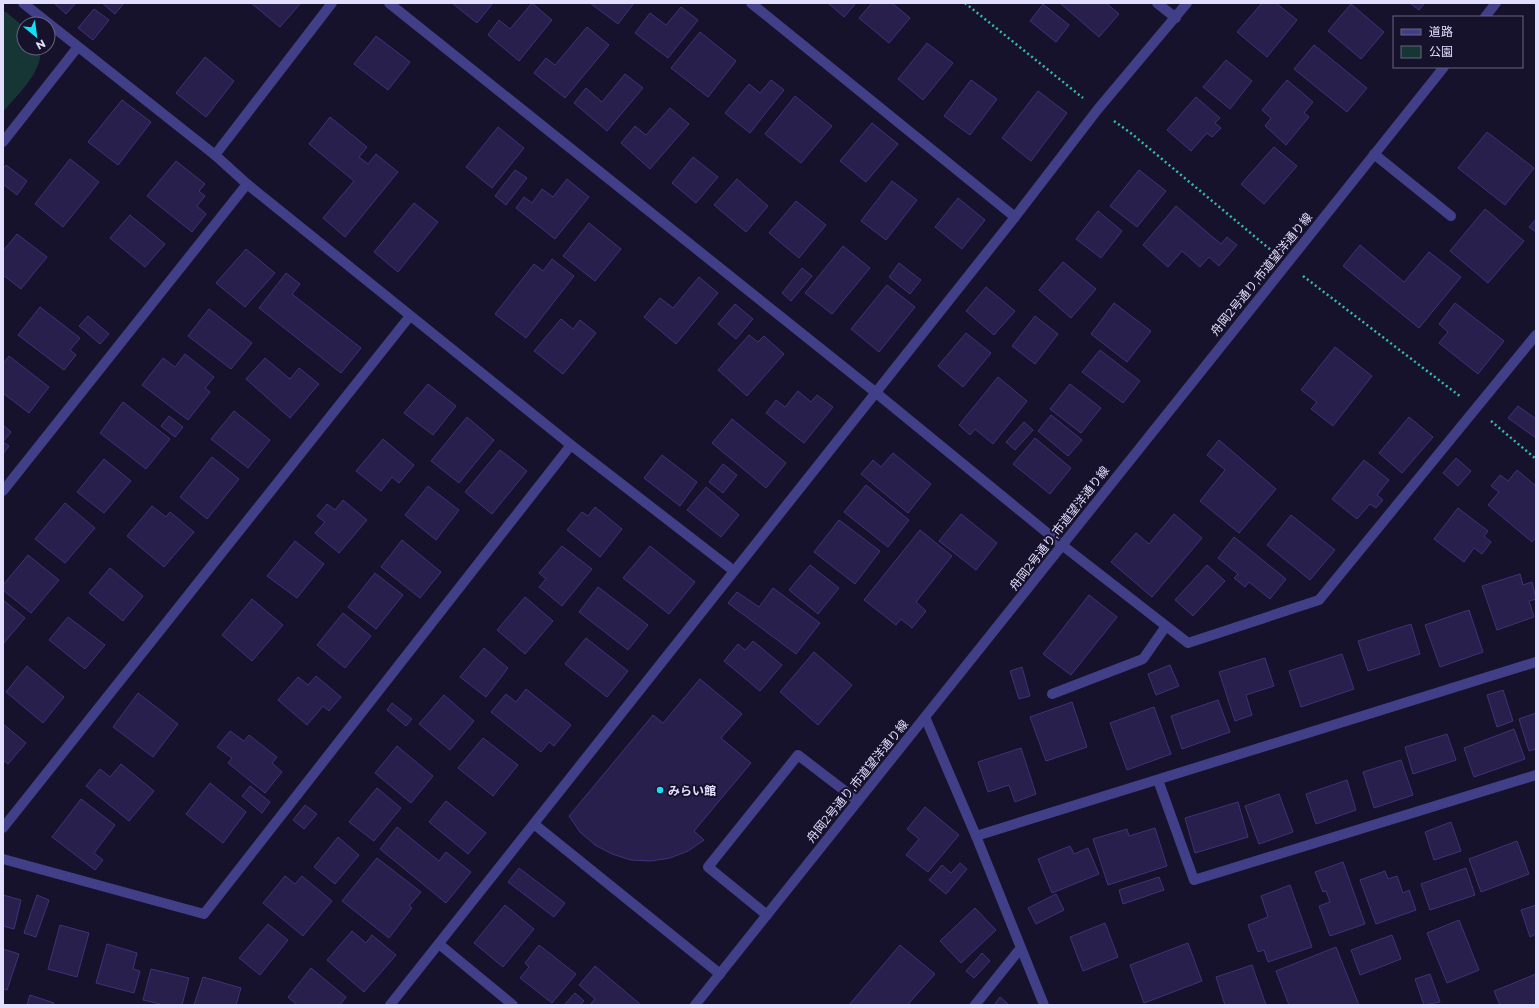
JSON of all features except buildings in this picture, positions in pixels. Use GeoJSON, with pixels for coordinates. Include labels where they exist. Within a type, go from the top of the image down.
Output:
{"type":"FeatureCollection","features":[{"type":"Feature","properties":{"kind":"street"},"geometry":{"type":"LineString","coordinates":[[23,3],[77,48],[215,155],[247,184],[571,445],[734,570]]}},
{"type":"Feature","properties":{"kind":"street"},"geometry":{"type":"LineString","coordinates":[[215,155],[332,3]]}},
{"type":"Feature","properties":{"kind":"street"},"geometry":{"type":"LineString","coordinates":[[389,3],[875,392],[1062,545],[1188,643],[1319,600],[1536,335]]}},
{"type":"Feature","properties":{"kind":"street"},"geometry":{"type":"LineString","coordinates":[[751,3],[1015,217]]}},
{"type":"Feature","properties":{"kind":"street"},"geometry":{"type":"LineString","coordinates":[[1157,3],[1176,18]]}},
{"type":"Feature","properties":{"kind":"street"},"geometry":{"type":"LineString","coordinates":[[390,1005],[1015,217],[1098,109],[1176,18],[1187,3]]}},
{"type":"Feature","properties":{"kind":"street"},"geometry":{"type":"LineString","coordinates":[[1486,16],[1496,3]]}},
{"type":"Feature","properties":{"kind":"street"},"geometry":{"type":"LineString","coordinates":[[3,142],[77,48]]}},
{"type":"Feature","properties":{"kind":"street","name":"舟岡2号通り,市道望洋通り線"},"geometry":{"type":"LineString","coordinates":[[695,1005],[1443,68]]}},
{"type":"Feature","properties":{"kind":"street"},"geometry":{"type":"LineString","coordinates":[[1374,154],[1451,216]]}},
{"type":"Feature","properties":{"kind":"street"},"geometry":{"type":"LineString","coordinates":[[3,491],[247,184]]}},
{"type":"Feature","properties":{"kind":"street"},"geometry":{"type":"LineString","coordinates":[[3,828],[410,316]]}},
{"type":"Feature","properties":{"kind":"street"},"geometry":{"type":"LineString","coordinates":[[3,859],[204,914],[571,445]]}},
{"type":"Feature","properties":{"kind":"street"},"geometry":{"type":"LineString","coordinates":[[1052,694],[1143,659],[1166,626]]}},
{"type":"Feature","properties":{"kind":"street"},"geometry":{"type":"LineString","coordinates":[[976,836],[1536,662]]}},
{"type":"Feature","properties":{"kind":"street"},"geometry":{"type":"LineString","coordinates":[[925,717],[976,836],[1020,949],[1044,1005]]}},
{"type":"Feature","properties":{"kind":"street"},"geometry":{"type":"LineString","coordinates":[[767,915],[708,867],[774,784],[798,755],[858,801]]}},
{"type":"Feature","properties":{"kind":"street"},"geometry":{"type":"LineString","coordinates":[[1158,780],[1194,880],[1536,776]]}},
{"type":"Feature","properties":{"kind":"street"},"geometry":{"type":"LineString","coordinates":[[534,824],[720,974]]}},
{"type":"Feature","properties":{"kind":"street"},"geometry":{"type":"LineString","coordinates":[[439,944],[513,1005]]}},
{"type":"Feature","properties":{"kind":"street"},"geometry":{"type":"LineString","coordinates":[[975,1005],[1020,949]]}},
{"type":"Feature","properties":{"kind":"path"},"geometry":{"type":"LineString","coordinates":[[965,3],[1098,109],[1132,134],[1286,263],[1475,408],[1536,459]]}},
{"type":"Feature","properties":{"kind":"green space"},"geometry":{"type":"Polygon","coordinates":[[[3,12],[6,12],[16,20],[16,56],[40,57],[34,74],[3,112],[3,12]]]}},
{"type":"Feature","properties":{"kind":"place","name":"みらい館"},"geometry":{"type":"Point","coordinates":[660,790]}}]}
